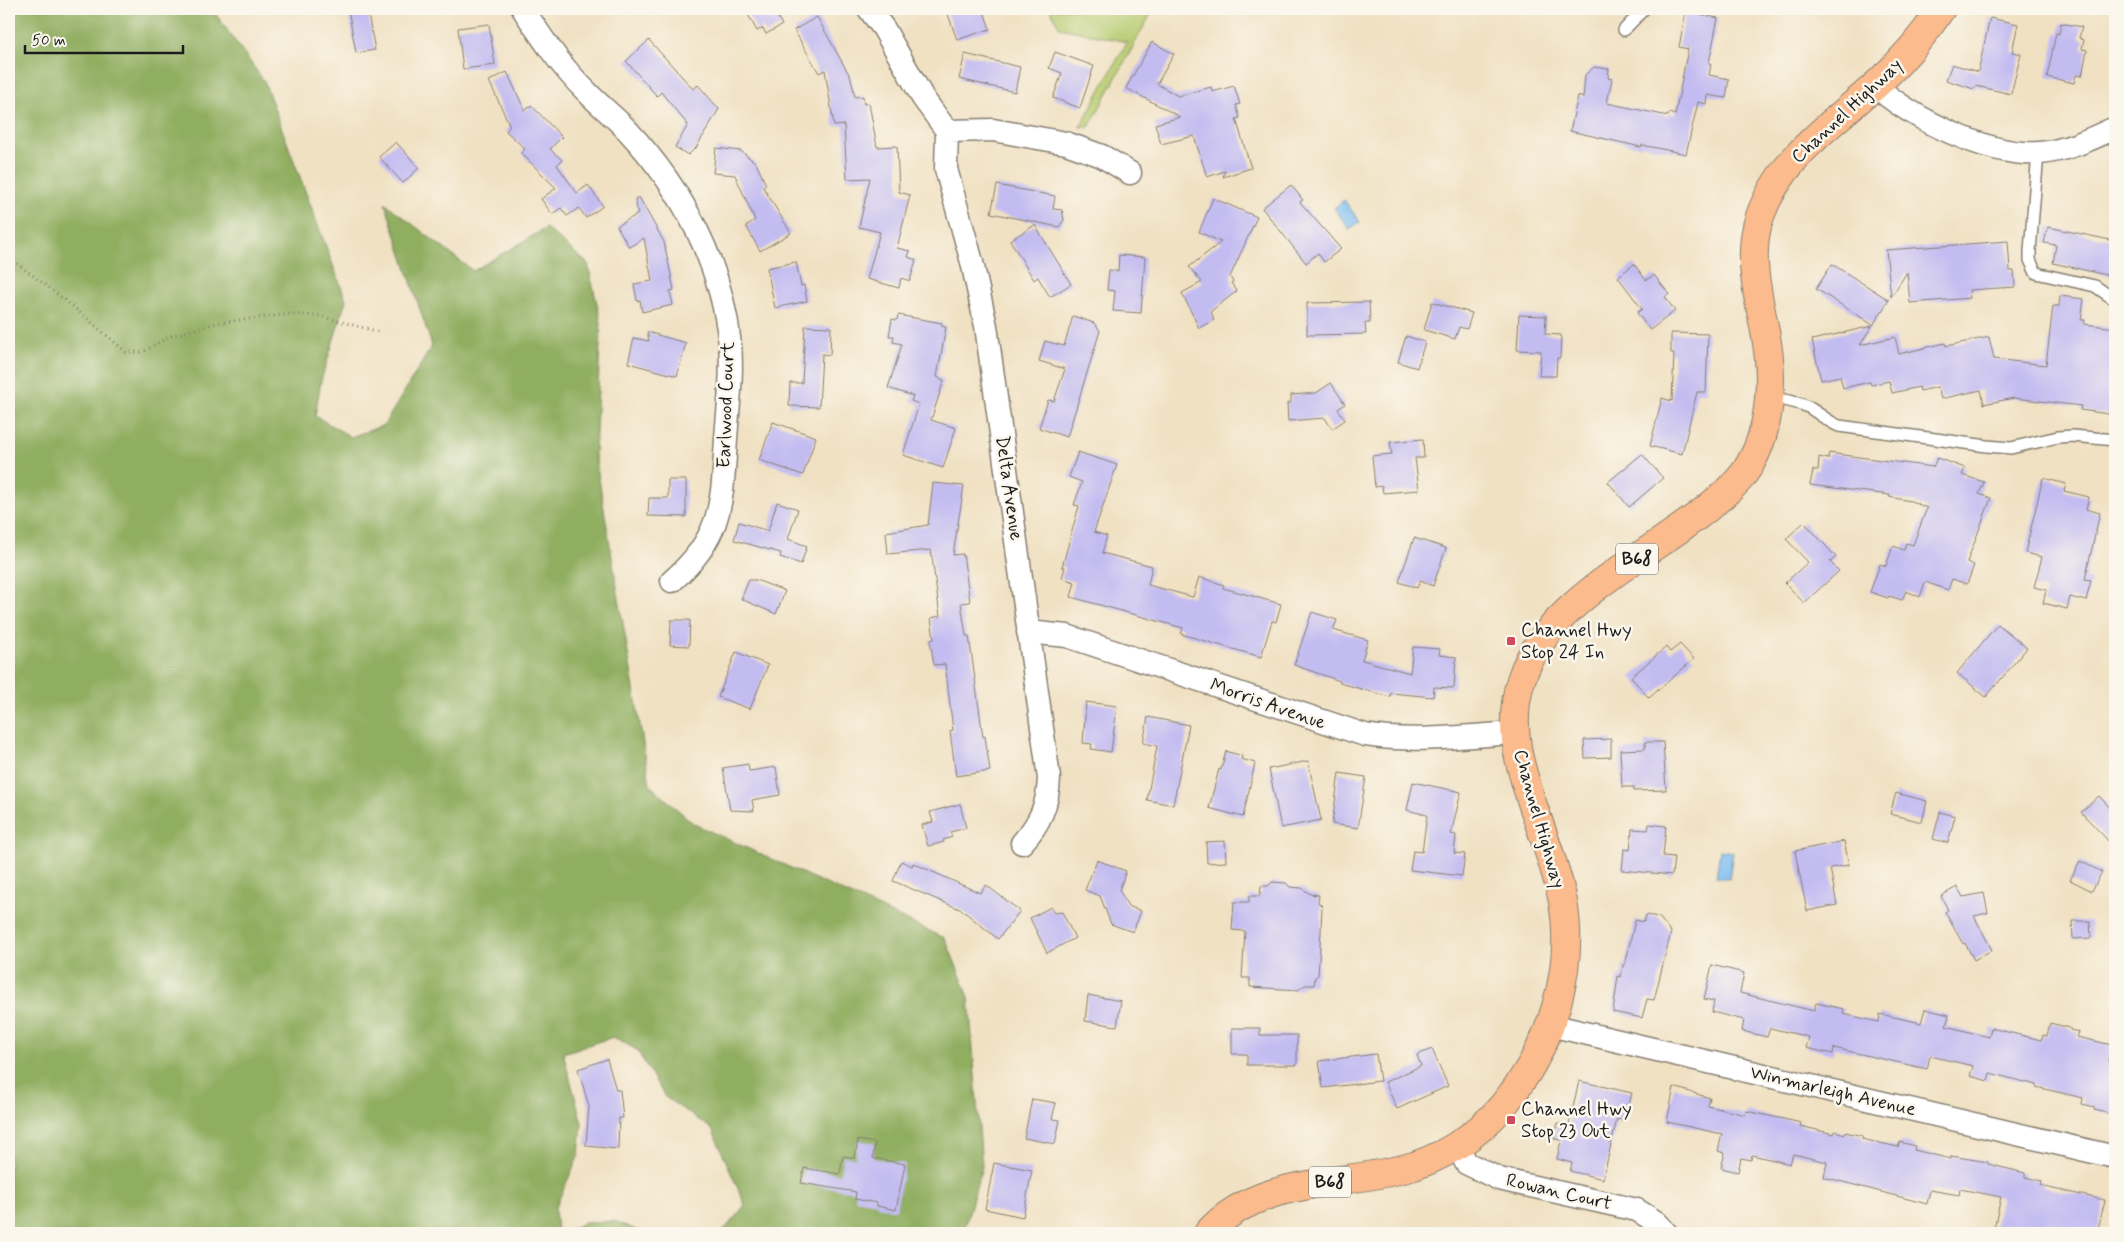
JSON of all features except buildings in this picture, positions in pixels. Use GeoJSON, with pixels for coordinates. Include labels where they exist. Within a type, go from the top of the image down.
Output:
{"type":"FeatureCollection","features":[{"type":"Feature","properties":{"kind":"main road","name":"Channel Highway"},"geometry":{"type":"LineString","coordinates":[[1208,1233],[1238,1209],[1265,1196],[1301,1186],[1411,1167],[1434,1159],[1458,1145],[1483,1126],[1512,1094],[1533,1062],[1550,1025],[1564,965],[1566,927],[1563,904],[1551,858],[1522,773],[1515,733],[1517,693],[1525,668],[1537,644],[1565,614],[1588,594],[1695,518],[1733,486],[1747,470],[1762,439],[1769,398],[1767,343],[1752,263],[1754,242],[1760,216],[1773,188],[1792,160],[1819,133],[1876,85],[1912,50],[1941,9]]}},
{"type":"Feature","properties":{"kind":"street","name":"Earlwood Court"},"geometry":{"type":"LineString","coordinates":[[522,9],[586,92],[627,130],[663,174],[698,230],[718,287],[727,326],[731,363],[721,503],[708,539],[688,568],[672,581]]}},
{"type":"Feature","properties":{"kind":"street"},"geometry":{"type":"LineString","coordinates":[[869,9],[884,29],[923,98],[947,130],[993,130],[1066,143],[1102,156],[1130,172]]}},
{"type":"Feature","properties":{"kind":"street"},"geometry":{"type":"LineString","coordinates":[[1876,85],[1891,100],[1929,122],[1980,143],[2019,153],[2055,151],[2115,128]]}},
{"type":"Feature","properties":{"kind":"street","name":"Delta Avenue"},"geometry":{"type":"LineString","coordinates":[[947,130],[946,169],[972,262],[986,326],[1049,778],[1047,799],[1041,818],[1022,843]]}},
{"type":"Feature","properties":{"kind":"street","name":"Morris Avenue"},"geometry":{"type":"LineString","coordinates":[[1028,632],[1067,636],[1365,735],[1390,739],[1428,739],[1515,733]]}},
{"type":"Feature","properties":{"kind":"street","name":"Winmarleigh Avenue"},"geometry":{"type":"LineString","coordinates":[[1550,1025],[2115,1157]]}},
{"type":"Feature","properties":{"kind":"street","name":"Rowan Court"},"geometry":{"type":"LineString","coordinates":[[1458,1145],[1466,1164],[1499,1179],[1637,1210],[1656,1222],[1666,1233]]}},
{"type":"Feature","properties":{"kind":"lane"},"geometry":{"type":"LineString","coordinates":[[1624,30],[1644,9]]}},
{"type":"Feature","properties":{"kind":"lane"},"geometry":{"type":"LineString","coordinates":[[2038,153],[2030,252],[2032,268],[2036,273],[2094,286],[2115,300]]}},
{"type":"Feature","properties":{"kind":"lane"},"geometry":{"type":"LineString","coordinates":[[1769,398],[1798,403],[1840,426],[1987,446],[2011,448],[2058,437],[2074,436],[2115,440]]}},
{"type":"Feature","properties":{"kind":"path"},"geometry":{"type":"LineString","coordinates":[[9,258],[70,304],[126,352],[143,352],[170,336],[218,323],[289,314],[320,316],[379,332]]}},
{"type":"Feature","properties":{"kind":"green space"},"geometry":{"type":"Polygon","coordinates":[[[9,9],[212,9],[264,81],[346,300],[321,381],[315,416],[351,437],[384,425],[432,346],[385,203],[473,271],[546,228],[588,264],[601,322],[595,455],[650,785],[694,824],[945,938],[969,997],[982,1167],[963,1233],[718,1233],[724,1230],[745,1205],[712,1129],[665,1097],[637,1050],[613,1037],[563,1053],[582,1123],[579,1155],[555,1208],[557,1233],[9,1233],[9,9]]]}},
{"type":"Feature","properties":{"kind":"green space"},"geometry":{"type":"Polygon","coordinates":[[[1050,9],[1153,10],[1089,127],[1080,127],[1127,42],[1060,28],[1050,9]]]}},
{"type":"Feature","properties":{"kind":"green space"},"geometry":{"type":"Polygon","coordinates":[[[614,1221],[644,1233],[563,1233],[583,1223],[614,1221]]]}},
{"type":"Feature","properties":{"kind":"water"},"geometry":{"type":"Polygon","coordinates":[[[1344,200],[1360,222],[1349,229],[1334,208],[1344,200]]]}},
{"type":"Feature","properties":{"kind":"water"},"geometry":{"type":"Polygon","coordinates":[[[1720,850],[1733,852],[1729,879],[1716,877],[1720,850]]]}},
{"type":"Feature","properties":{"kind":"place","name":"Channel Hwy Stop 24 In"},"geometry":{"type":"Point","coordinates":[1511,641]}},
{"type":"Feature","properties":{"kind":"place","name":"Channel Hwy Stop 23 Out"},"geometry":{"type":"Point","coordinates":[1511,1120]}}]}
